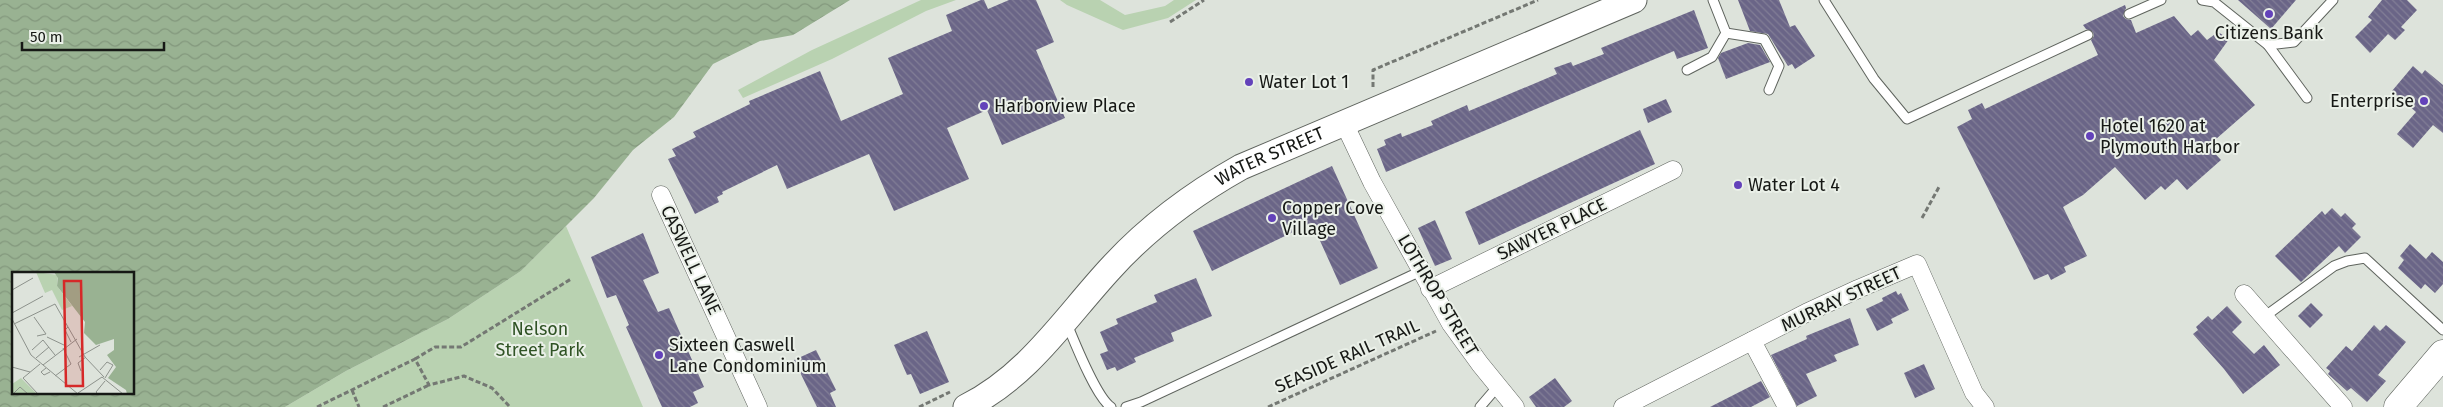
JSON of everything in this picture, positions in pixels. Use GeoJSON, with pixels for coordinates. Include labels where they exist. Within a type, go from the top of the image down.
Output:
{"type":"FeatureCollection","features":[{"type":"Feature","properties":{"kind":"main road","name":"WATER STREET"},"geometry":{"type":"LineString","coordinates":[[966,407],[990,393],[1038,354],[1110,268],[1144,235],[1181,205],[1242,167],[1634,0]]}},
{"type":"Feature","properties":{"kind":"main road"},"geometry":{"type":"LineString","coordinates":[[2405,404],[2443,354]]}},
{"type":"Feature","properties":{"kind":"street","name":"LOTHROP STREET"},"geometry":{"type":"LineString","coordinates":[[1344,123],[1372,182],[1451,324],[1515,407]]}},
{"type":"Feature","properties":{"kind":"street","name":"SAWYER PLACE"},"geometry":{"type":"LineString","coordinates":[[1430,288],[1674,170]]}},
{"type":"Feature","properties":{"kind":"street","name":"CASWELL LANE"},"geometry":{"type":"LineString","coordinates":[[661,195],[758,407]]}},
{"type":"Feature","properties":{"kind":"street","name":"MURRAY STREET"},"geometry":{"type":"LineString","coordinates":[[1623,407],[1858,289],[1918,264],[1974,393],[1985,407]]}},
{"type":"Feature","properties":{"kind":"street"},"geometry":{"type":"LineString","coordinates":[[2244,294],[2343,407]]}},
{"type":"Feature","properties":{"kind":"street"},"geometry":{"type":"LineString","coordinates":[[1752,341],[1787,407]]}},
{"type":"Feature","properties":{"kind":"lane"},"geometry":{"type":"LineString","coordinates":[[1713,0],[1726,34]]}},
{"type":"Feature","properties":{"kind":"lane"},"geometry":{"type":"LineString","coordinates":[[1824,0],[1874,79],[1907,120],[2088,35]]}},
{"type":"Feature","properties":{"kind":"lane"},"geometry":{"type":"LineString","coordinates":[[2129,14],[2161,0]]}},
{"type":"Feature","properties":{"kind":"lane"},"geometry":{"type":"LineString","coordinates":[[2202,0],[2214,2],[2268,45],[2307,98]]}},
{"type":"Feature","properties":{"kind":"lane"},"geometry":{"type":"LineString","coordinates":[[2268,45],[2294,42],[2333,0]]}},
{"type":"Feature","properties":{"kind":"lane"},"geometry":{"type":"LineString","coordinates":[[1687,70],[1712,57],[1726,34]]}},
{"type":"Feature","properties":{"kind":"lane"},"geometry":{"type":"LineString","coordinates":[[1726,34],[1764,39],[1779,66],[1769,90]]}},
{"type":"Feature","properties":{"kind":"lane"},"geometry":{"type":"LineString","coordinates":[[2264,317],[2334,266],[2347,260],[2365,258],[2443,330]]}},
{"type":"Feature","properties":{"kind":"lane"},"geometry":{"type":"LineString","coordinates":[[1126,407],[1141,402],[1421,271]]}},
{"type":"Feature","properties":{"kind":"lane"},"geometry":{"type":"LineString","coordinates":[[1066,322],[1097,389],[1105,403],[1111,407]]}},
{"type":"Feature","properties":{"kind":"lane"},"geometry":{"type":"LineString","coordinates":[[1480,407],[1498,386]]}},
{"type":"Feature","properties":{"kind":"path"},"geometry":{"type":"LineString","coordinates":[[1170,22],[1204,0]]}},
{"type":"Feature","properties":{"kind":"path"},"geometry":{"type":"LineString","coordinates":[[1922,218],[1940,187]]}},
{"type":"Feature","properties":{"kind":"path"},"geometry":{"type":"LineString","coordinates":[[317,407],[415,359],[435,347],[461,347],[571,279]]}},
{"type":"Feature","properties":{"kind":"path","name":"SEASIDE RAIL TRAIL"},"geometry":{"type":"LineString","coordinates":[[1268,407],[1437,330]]}},
{"type":"Feature","properties":{"kind":"path"},"geometry":{"type":"LineString","coordinates":[[415,359],[429,385]]}},
{"type":"Feature","properties":{"kind":"path"},"geometry":{"type":"LineString","coordinates":[[383,407],[429,385],[464,376],[492,388],[510,407]]}},
{"type":"Feature","properties":{"kind":"path"},"geometry":{"type":"LineString","coordinates":[[352,390],[359,407]]}},
{"type":"Feature","properties":{"kind":"green space"},"geometry":{"type":"Polygon","coordinates":[[[921,0],[956,0],[926,11],[832,59],[743,98],[738,90],[812,50],[921,0]]]}},
{"type":"Feature","properties":{"kind":"green space"},"geometry":{"type":"Polygon","coordinates":[[[1060,0],[1100,0],[1125,15],[1165,6],[1174,0],[1196,0],[1168,18],[1123,30],[1067,5],[1060,0]]]}},
{"type":"Feature","properties":{"kind":"green space","name":"Nelson Street Park"},"geometry":{"type":"Polygon","coordinates":[[[566,226],[643,407],[285,407],[346,371],[448,319],[521,271],[566,226]]]}},
{"type":"Feature","properties":{"kind":"water"},"geometry":{"type":"Polygon","coordinates":[[[0,0],[850,0],[793,35],[760,41],[713,64],[674,117],[633,150],[594,198],[521,271],[448,319],[346,371],[285,407],[0,407],[0,0]]]}},
{"type":"Feature","properties":{"kind":"building","name":"Harborview Place"},"geometry":{"type":"Polygon","coordinates":[[[984,0],[988,9],[1009,0],[1036,0],[1054,42],[1036,50],[1065,118],[1002,145],[987,110],[947,128],[969,179],[894,211],[869,154],[787,189],[777,165],[722,192],[723,194],[717,197],[719,202],[695,214],[668,159],[676,156],[672,149],[696,137],[693,132],[750,104],[749,101],[820,71],[841,121],[903,94],[888,58],[952,31],[946,15],[984,0]]]}},
{"type":"Feature","properties":{"kind":"building"},"geometry":{"type":"Polygon","coordinates":[[[1738,0],[1779,0],[1790,27],[1795,25],[1815,56],[1795,69],[1792,64],[1788,66],[1768,34],[1750,31],[1738,0]]]}},
{"type":"Feature","properties":{"kind":"building","name":"Citizens Bank"},"geometry":{"type":"Polygon","coordinates":[[[2238,0],[2296,0],[2271,29],[2238,0]]]}},
{"type":"Feature","properties":{"kind":"building"},"geometry":{"type":"Polygon","coordinates":[[[2382,0],[2407,0],[2417,10],[2401,27],[2405,30],[2395,40],[2388,34],[2370,53],[2355,37],[2372,20],[2368,17],[2382,0]]]}},
{"type":"Feature","properties":{"kind":"building","name":"Hotel 1620 at Plymouth Harbor"},"geometry":{"type":"Polygon","coordinates":[[[2125,5],[2126,8],[2123,16],[2131,20],[2136,33],[2174,16],[2191,36],[2198,30],[2207,40],[2218,32],[2229,39],[2214,60],[2255,105],[2208,146],[2221,160],[2187,190],[2177,179],[2165,190],[2161,186],[2145,200],[2115,167],[2083,195],[2063,207],[2087,256],[2064,267],[2066,272],[2051,280],[2048,274],[2034,280],[1957,127],[1972,119],[1968,110],[1982,103],[1985,109],[2098,55],[2091,40],[2094,36],[2093,32],[2086,29],[2083,25],[2125,5]]]}},
{"type":"Feature","properties":{"kind":"building"},"geometry":{"type":"Polygon","coordinates":[[[1694,10],[1708,48],[1677,59],[1674,51],[1386,172],[1377,149],[1386,145],[1384,140],[1401,133],[1402,137],[1433,125],[1431,121],[1467,105],[1469,111],[1557,74],[1554,68],[1571,62],[1573,66],[1604,54],[1601,48],[1694,10]]]}},
{"type":"Feature","properties":{"kind":"building"},"geometry":{"type":"Polygon","coordinates":[[[1748,43],[1760,45],[1770,62],[1726,79],[1718,58],[1721,53],[1748,43]]]}},
{"type":"Feature","properties":{"kind":"building","name":"Enterprise"},"geometry":{"type":"Polygon","coordinates":[[[2413,66],[2422,74],[2425,70],[2443,85],[2443,133],[2433,125],[2413,148],[2397,134],[2416,112],[2392,91],[2413,66]]]}},
{"type":"Feature","properties":{"kind":"building"},"geometry":{"type":"Polygon","coordinates":[[[1666,99],[1672,112],[1648,123],[1643,109],[1666,99]]]}},
{"type":"Feature","properties":{"kind":"building"},"geometry":{"type":"Polygon","coordinates":[[[1640,130],[1655,164],[1479,245],[1465,212],[1640,130]]]}},
{"type":"Feature","properties":{"kind":"building","name":"Copper Cove Village"},"geometry":{"type":"Polygon","coordinates":[[[1332,166],[1378,268],[1340,285],[1312,223],[1212,271],[1193,231],[1332,166]]]}},
{"type":"Feature","properties":{"kind":"building"},"geometry":{"type":"Polygon","coordinates":[[[2332,208],[2341,217],[2345,213],[2356,224],[2352,228],[2361,237],[2345,253],[2339,246],[2301,282],[2275,256],[2322,211],[2325,215],[2332,208]]]}},
{"type":"Feature","properties":{"kind":"building"},"geometry":{"type":"Polygon","coordinates":[[[1435,220],[1452,259],[1435,266],[1418,228],[1435,220]]]}},
{"type":"Feature","properties":{"kind":"building"},"geometry":{"type":"Polygon","coordinates":[[[643,233],[659,273],[643,280],[658,312],[669,308],[704,387],[693,392],[698,403],[690,407],[662,407],[626,327],[629,325],[616,295],[607,298],[591,257],[643,233]]]}},
{"type":"Feature","properties":{"kind":"building"},"geometry":{"type":"Polygon","coordinates":[[[2410,244],[2426,259],[2432,252],[2443,262],[2443,284],[2435,293],[2425,284],[2421,289],[2398,268],[2404,260],[2400,256],[2410,244]]]}},
{"type":"Feature","properties":{"kind":"building"},"geometry":{"type":"Polygon","coordinates":[[[1196,278],[1212,316],[1171,333],[1174,341],[1134,358],[1136,362],[1117,371],[1115,367],[1107,370],[1100,354],[1108,351],[1100,332],[1118,324],[1116,319],[1157,302],[1154,295],[1196,278]]]}},
{"type":"Feature","properties":{"kind":"building"},"geometry":{"type":"Polygon","coordinates":[[[1896,291],[1898,295],[1901,293],[1909,310],[1891,319],[1893,323],[1877,331],[1866,309],[1883,301],[1882,298],[1896,291]]]}},
{"type":"Feature","properties":{"kind":"building"},"geometry":{"type":"Polygon","coordinates":[[[2311,303],[2323,315],[2310,328],[2298,316],[2311,303]]]}},
{"type":"Feature","properties":{"kind":"building"},"geometry":{"type":"Polygon","coordinates":[[[2227,306],[2242,322],[2232,332],[2254,354],[2264,345],[2280,365],[2243,394],[2193,334],[2198,330],[2196,327],[2208,316],[2212,320],[2227,306]]]}},
{"type":"Feature","properties":{"kind":"building"},"geometry":{"type":"Polygon","coordinates":[[[1850,318],[1859,345],[1834,355],[1837,361],[1806,374],[1817,396],[1797,406],[1771,355],[1807,339],[1806,336],[1850,318]]]}},
{"type":"Feature","properties":{"kind":"building"},"geometry":{"type":"Polygon","coordinates":[[[2374,325],[2380,331],[2386,325],[2406,342],[2378,375],[2386,381],[2367,402],[2351,388],[2347,391],[2328,374],[2330,371],[2326,368],[2346,346],[2352,351],[2374,325]]]}},
{"type":"Feature","properties":{"kind":"building"},"geometry":{"type":"Polygon","coordinates":[[[927,331],[949,382],[920,394],[911,374],[907,375],[894,345],[927,331]]]}},
{"type":"Feature","properties":{"kind":"building"},"geometry":{"type":"Polygon","coordinates":[[[816,350],[836,390],[830,393],[836,407],[817,407],[794,360],[816,350]]]}},
{"type":"Feature","properties":{"kind":"building"},"geometry":{"type":"Polygon","coordinates":[[[1924,364],[1935,389],[1915,398],[1904,373],[1924,364]]]}},
{"type":"Feature","properties":{"kind":"building"},"geometry":{"type":"Polygon","coordinates":[[[1555,378],[1572,401],[1564,407],[1536,407],[1529,397],[1555,378]]]}},
{"type":"Feature","properties":{"kind":"building"},"geometry":{"type":"Polygon","coordinates":[[[1761,381],[1770,397],[1751,407],[1710,407],[1761,381]]]}},
{"type":"Feature","properties":{"kind":"place","name":"Citizens Bank"},"geometry":{"type":"Point","coordinates":[2269,14]}},
{"type":"Feature","properties":{"kind":"place","name":"Water Lot 1"},"geometry":{"type":"Point","coordinates":[1249,82]}},
{"type":"Feature","properties":{"kind":"place","name":"Enterprise"},"geometry":{"type":"Point","coordinates":[2424,101]}},
{"type":"Feature","properties":{"kind":"place","name":"Harborview Place"},"geometry":{"type":"Point","coordinates":[984,106]}},
{"type":"Feature","properties":{"kind":"place","name":"Hotel 1620 at Plymouth Harbor"},"geometry":{"type":"Point","coordinates":[2090,136]}},
{"type":"Feature","properties":{"kind":"place","name":"Water Lot 4"},"geometry":{"type":"Point","coordinates":[1738,185]}},
{"type":"Feature","properties":{"kind":"place","name":"Copper Cove Village"},"geometry":{"type":"Point","coordinates":[1272,218]}},
{"type":"Feature","properties":{"kind":"place","name":"Sixteen Caswell Lane Condominium"},"geometry":{"type":"Point","coordinates":[659,355]}}]}
